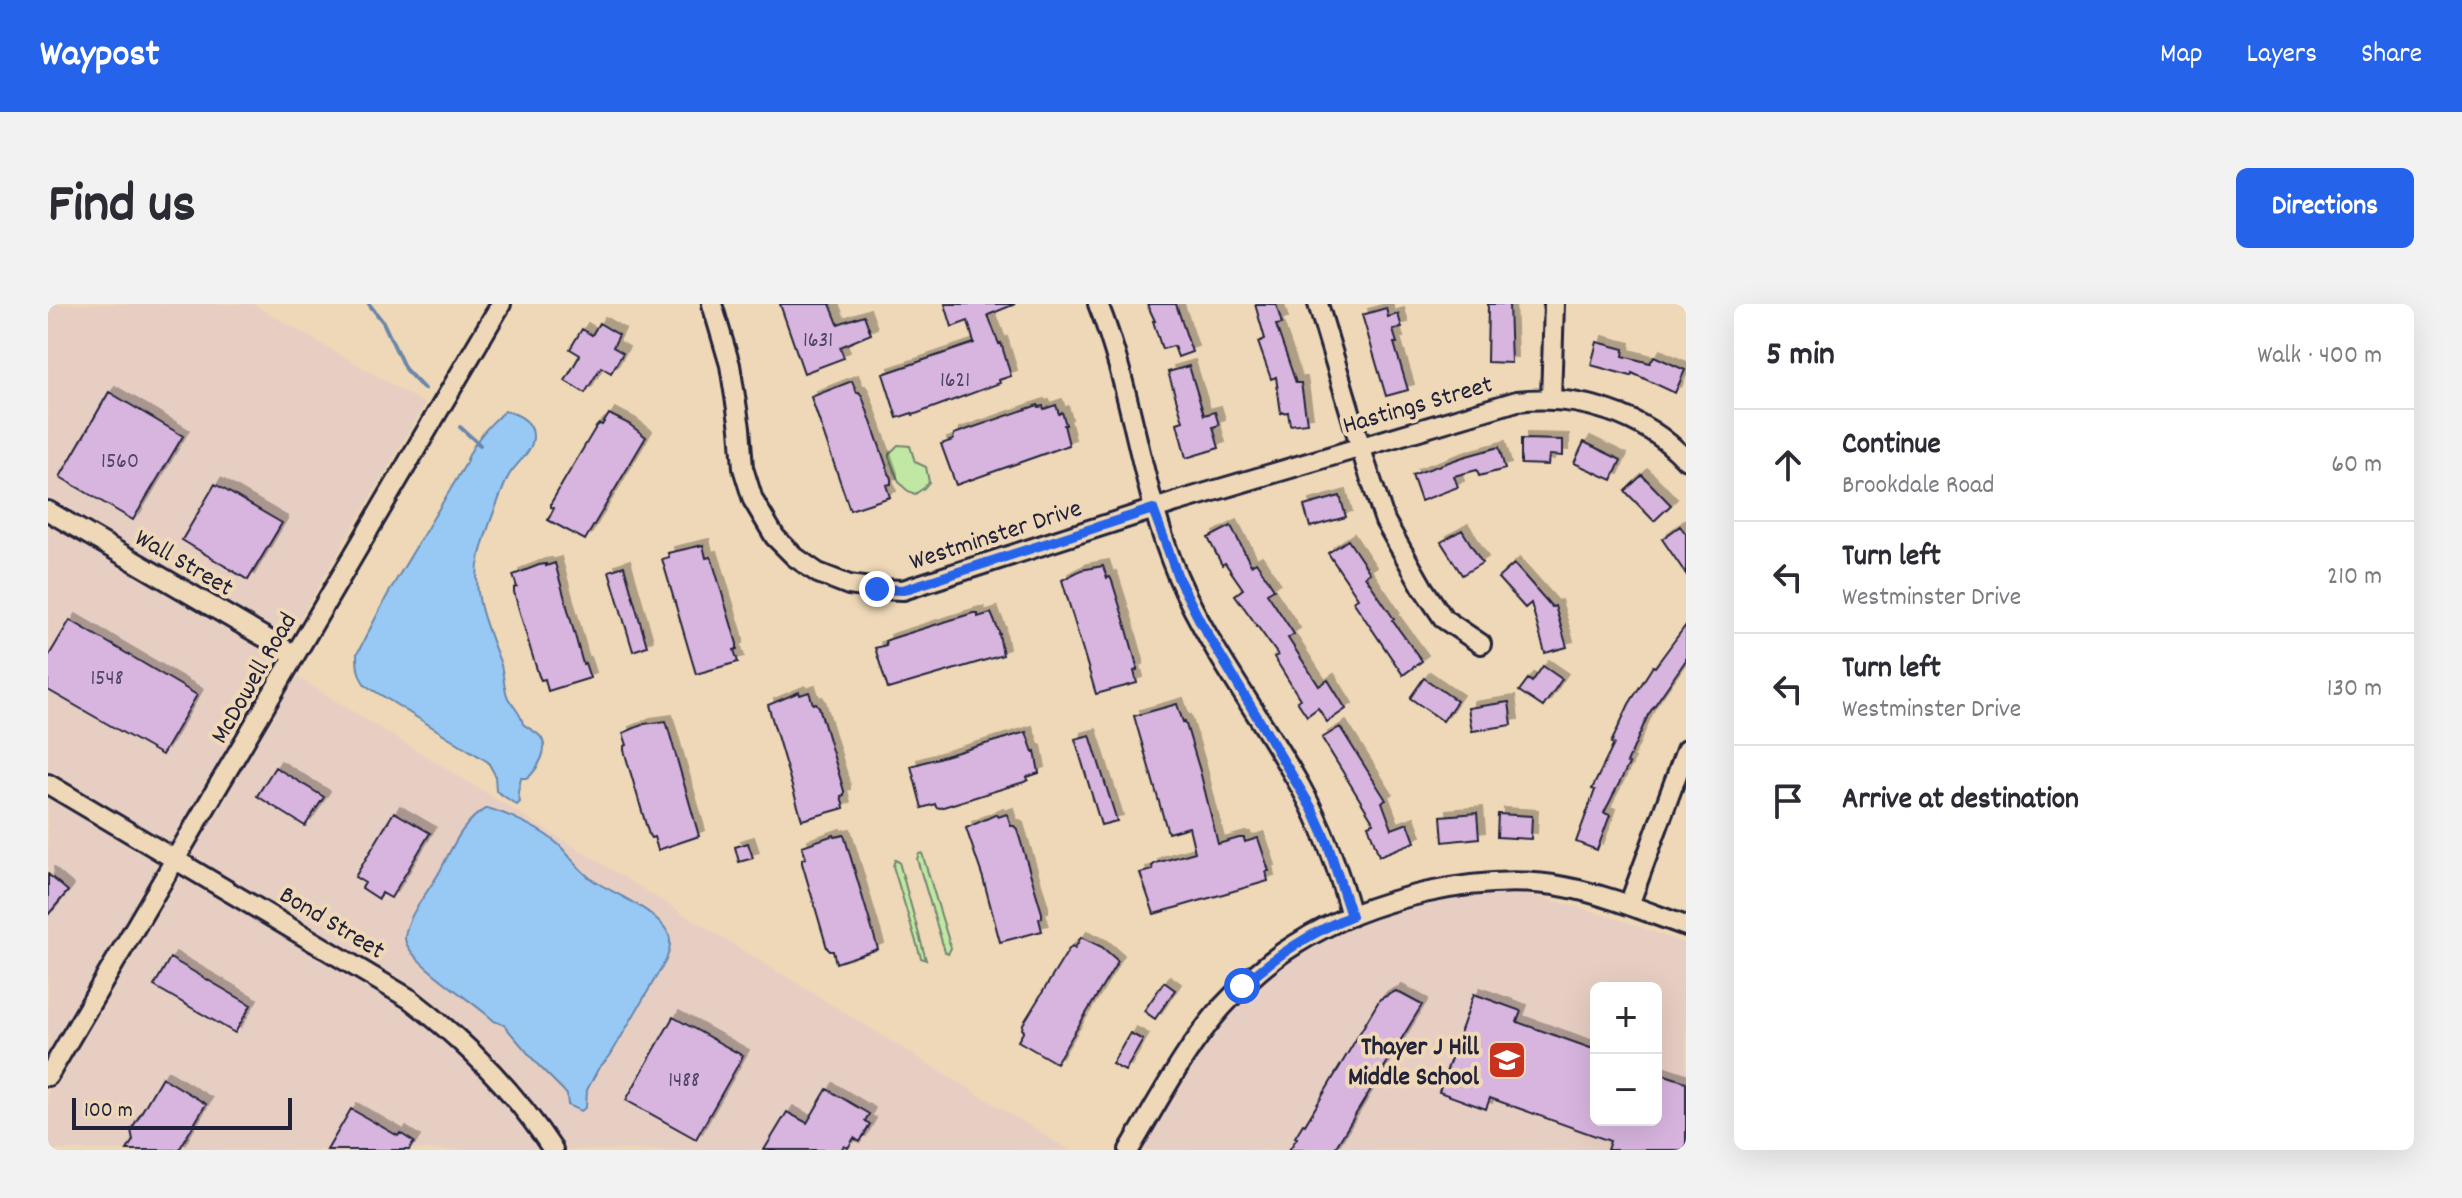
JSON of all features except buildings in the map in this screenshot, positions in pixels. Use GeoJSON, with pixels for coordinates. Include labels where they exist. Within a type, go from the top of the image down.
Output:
{"type":"FeatureCollection","features":[{"type":"Feature","properties":{"kind":"street","name":"McDowell Road"},"geometry":{"type":"LineString","coordinates":[[48,1076],[501,304]]}},
{"type":"Feature","properties":{"kind":"street","name":"Westminster Drive"},"geometry":{"type":"LineString","coordinates":[[712,304],[730,365],[743,468],[753,500],[775,537],[795,557],[818,573],[849,585],[903,590],[1153,509]]}},
{"type":"Feature","properties":{"kind":"street"},"geometry":{"type":"LineString","coordinates":[[1098,304],[1122,370],[1153,509],[1171,560],[1201,623],[1317,818],[1351,916]]}},
{"type":"Feature","properties":{"kind":"street"},"geometry":{"type":"LineString","coordinates":[[1318,304],[1385,521],[1444,619],[1481,644]]}},
{"type":"Feature","properties":{"kind":"street"},"geometry":{"type":"LineString","coordinates":[[1551,399],[1554,304]]}},
{"type":"Feature","properties":{"kind":"street","name":"Hastings Street"},"geometry":{"type":"LineString","coordinates":[[1153,509],[1500,405],[1534,399],[1581,403],[1620,414],[1660,437],[1685,457]]}},
{"type":"Feature","properties":{"kind":"street","name":"Wall Street"},"geometry":{"type":"LineString","coordinates":[[48,511],[295,655]]}},
{"type":"Feature","properties":{"kind":"street"},"geometry":{"type":"LineString","coordinates":[[1629,905],[1686,750]]}},
{"type":"Feature","properties":{"kind":"street","name":"Bond Street"},"geometry":{"type":"LineString","coordinates":[[48,784],[373,975],[434,1017],[502,1082],[553,1150]]}},
{"type":"Feature","properties":{"kind":"street"},"geometry":{"type":"LineString","coordinates":[[1129,1150],[1199,1036],[1220,1009],[1262,967],[1290,947],[1351,916],[1454,887],[1507,882],[1564,886],[1610,897],[1686,926]]}},
{"type":"Feature","properties":{"kind":"shaded area"},"geometry":{"type":"Polygon","coordinates":[[[48,304],[253,304],[425,404],[274,663],[1069,1150],[48,1150],[48,304]]]}},
{"type":"Feature","properties":{"kind":"shaded area"},"geometry":{"type":"Polygon","coordinates":[[[1519,891],[1610,916],[1686,944],[1686,1150],[1140,1150],[1212,1033],[1249,988],[1296,952],[1356,920],[1429,901],[1519,891]]]}},
{"type":"Feature","properties":{"kind":"green space"},"geometry":{"type":"Polygon","coordinates":[[[898,445],[910,446],[915,462],[926,467],[929,482],[915,494],[901,484],[889,457],[898,445]]]}},
{"type":"Feature","properties":{"kind":"green space"},"geometry":{"type":"Polygon","coordinates":[[[922,853],[951,948],[948,954],[917,859],[922,853]]]}},
{"type":"Feature","properties":{"kind":"green space"},"geometry":{"type":"Polygon","coordinates":[[[895,860],[899,862],[926,960],[921,958],[893,866],[895,860]]]}},
{"type":"Feature","properties":{"kind":"water"},"geometry":{"type":"Polygon","coordinates":[[[505,411],[525,420],[531,427],[533,438],[529,449],[507,479],[496,507],[480,555],[477,583],[481,610],[501,666],[508,698],[523,724],[543,741],[542,758],[528,778],[521,778],[518,792],[520,802],[517,805],[496,791],[495,775],[488,762],[365,685],[359,674],[357,659],[389,592],[476,442],[505,411]]]}},
{"type":"Feature","properties":{"kind":"water"},"geometry":{"type":"Polygon","coordinates":[[[487,808],[525,823],[552,839],[589,877],[656,918],[669,935],[666,960],[610,1056],[598,1069],[587,1090],[586,1107],[581,1111],[568,1105],[563,1090],[504,1025],[494,1021],[428,969],[408,946],[405,937],[414,911],[454,844],[471,820],[487,808]]]}},
{"type":"Feature","properties":{"kind":"waterway"},"geometry":{"type":"LineString","coordinates":[[369,304],[383,322],[405,369],[424,389]]}},
{"type":"Feature","properties":{"kind":"waterway"},"geometry":{"type":"LineString","coordinates":[[460,427],[480,445]]}},
{"type":"Feature","properties":{"kind":"place","name":"Thayer J Hill Middle School"},"geometry":{"type":"Point","coordinates":[1507,1060]}},
{"type":"Feature","properties":{"kind":"route"},"geometry":{"type":"LineString","coordinates":[[877,589],[903,590],[928,583],[1153,509],[1179,580],[1201,623],[1312,809],[1327,842],[1351,916],[1298,942],[1262,967],[1242,986]]}}]}
